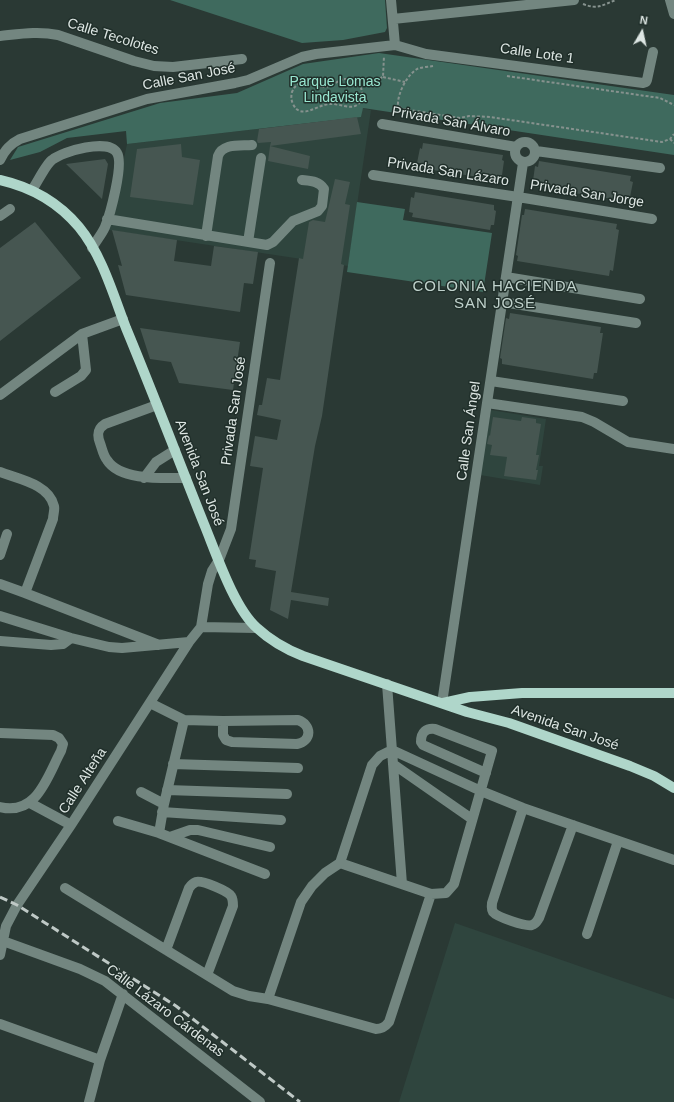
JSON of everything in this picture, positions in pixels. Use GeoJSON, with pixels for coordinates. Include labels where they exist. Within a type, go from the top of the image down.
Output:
{"type":"FeatureCollection","features":[{"type":"Feature","properties":{"kind":"main road","name":"Avenida San José"},"geometry":{"type":"LineString","coordinates":[[0,180],[14,183],[32,190],[65,212],[79,228],[92,248],[99,261],[123,319],[219,560],[240,607],[256,628],[283,648],[442,703],[509,723],[630,766],[654,776],[674,788]]}},
{"type":"Feature","properties":{"kind":"main road","name":"Avenida San José"},"geometry":{"type":"LineString","coordinates":[[442,703],[470,697],[522,693],[674,693]]}},
{"type":"Feature","properties":{"kind":"street"},"geometry":{"type":"LineString","coordinates":[[390,45],[393,19],[391,0]]}},
{"type":"Feature","properties":{"kind":"street"},"geometry":{"type":"LineString","coordinates":[[393,19],[574,0]]}},
{"type":"Feature","properties":{"kind":"street"},"geometry":{"type":"LineString","coordinates":[[670,0],[674,14]]}},
{"type":"Feature","properties":{"kind":"street","name":"Calle Tecolotes"},"geometry":{"type":"LineString","coordinates":[[0,36],[30,32],[44,32],[154,66],[173,67],[242,59]]}},
{"type":"Feature","properties":{"kind":"street","name":"Calle Lote 1"},"geometry":{"type":"LineString","coordinates":[[390,45],[426,54],[643,83],[647,80],[653,52]]}},
{"type":"Feature","properties":{"kind":"street","name":"Calle San José"},"geometry":{"type":"LineString","coordinates":[[0,160],[4,152],[11,144],[20,139],[133,103],[248,80],[302,57],[390,45]]}},
{"type":"Feature","properties":{"kind":"street","name":"Privada San Álvaro"},"geometry":{"type":"LineString","coordinates":[[382,124],[516,147]]}},
{"type":"Feature","properties":{"kind":"street"},"geometry":{"type":"LineString","coordinates":[[527,142],[533,145],[536,151],[534,159],[523,163],[516,157],[515,154],[516,147],[521,143],[527,142]]}},
{"type":"Feature","properties":{"kind":"street"},"geometry":{"type":"LineString","coordinates":[[32,190],[51,160],[65,152],[102,145],[111,148],[117,153],[119,162],[113,203],[104,228],[92,248]]}},
{"type":"Feature","properties":{"kind":"street"},"geometry":{"type":"LineString","coordinates":[[206,236],[218,156],[220,152],[223,148],[252,145]]}},
{"type":"Feature","properties":{"kind":"street"},"geometry":{"type":"LineString","coordinates":[[536,151],[660,168]]}},
{"type":"Feature","properties":{"kind":"street"},"geometry":{"type":"LineString","coordinates":[[248,242],[261,158]]}},
{"type":"Feature","properties":{"kind":"street","name":"Calle San Ángel"},"geometry":{"type":"LineString","coordinates":[[442,703],[523,163]]}},
{"type":"Feature","properties":{"kind":"street","name":"Privada San Lázaro"},"geometry":{"type":"LineString","coordinates":[[373,175],[518,197]]}},
{"type":"Feature","properties":{"kind":"street"},"geometry":{"type":"LineString","coordinates":[[107,219],[263,245],[270,244],[293,221],[318,212],[322,206],[324,189],[321,184],[302,180]]}},
{"type":"Feature","properties":{"kind":"street","name":"Privada San Jorge"},"geometry":{"type":"LineString","coordinates":[[518,197],[652,219]]}},
{"type":"Feature","properties":{"kind":"street"},"geometry":{"type":"LineString","coordinates":[[0,216],[10,209]]}},
{"type":"Feature","properties":{"kind":"street","name":"Privada San José"},"geometry":{"type":"LineString","coordinates":[[219,560],[231,529],[270,263]]}},
{"type":"Feature","properties":{"kind":"street"},"geometry":{"type":"LineString","coordinates":[[506,277],[640,299]]}},
{"type":"Feature","properties":{"kind":"street"},"geometry":{"type":"LineString","coordinates":[[502,302],[636,324]]}},
{"type":"Feature","properties":{"kind":"street"},"geometry":{"type":"LineString","coordinates":[[0,395],[82,334],[123,319]]}},
{"type":"Feature","properties":{"kind":"street"},"geometry":{"type":"LineString","coordinates":[[55,392],[81,376],[86,370],[82,334]]}},
{"type":"Feature","properties":{"kind":"street"},"geometry":{"type":"LineString","coordinates":[[491,381],[623,401]]}},
{"type":"Feature","properties":{"kind":"street"},"geometry":{"type":"LineString","coordinates":[[487,403],[582,418],[605,428],[628,442],[674,448]]}},
{"type":"Feature","properties":{"kind":"street"},"geometry":{"type":"LineString","coordinates":[[157,405],[105,424],[100,428],[98,438],[106,460],[112,467],[120,471],[144,478],[186,478]]}},
{"type":"Feature","properties":{"kind":"street"},"geometry":{"type":"LineString","coordinates":[[144,478],[156,462],[175,450]]}},
{"type":"Feature","properties":{"kind":"street"},"geometry":{"type":"LineString","coordinates":[[0,472],[38,486],[46,492],[54,506],[53,519],[25,593]]}},
{"type":"Feature","properties":{"kind":"street"},"geometry":{"type":"LineString","coordinates":[[0,555],[6,534]]}},
{"type":"Feature","properties":{"kind":"street","name":"Calle Alteña"},"geometry":{"type":"LineString","coordinates":[[0,955],[6,926],[17,905],[72,825],[189,642],[201,627],[208,584],[212,571],[219,560]]}},
{"type":"Feature","properties":{"kind":"street"},"geometry":{"type":"LineString","coordinates":[[0,584],[159,645]]}},
{"type":"Feature","properties":{"kind":"street"},"geometry":{"type":"LineString","coordinates":[[0,616],[71,638],[109,647],[122,648],[189,642]]}},
{"type":"Feature","properties":{"kind":"street"},"geometry":{"type":"LineString","coordinates":[[201,627],[256,628]]}},
{"type":"Feature","properties":{"kind":"street"},"geometry":{"type":"LineString","coordinates":[[0,641],[51,645],[63,644],[71,638]]}},
{"type":"Feature","properties":{"kind":"street"},"geometry":{"type":"LineString","coordinates":[[387,684],[402,884]]}},
{"type":"Feature","properties":{"kind":"street"},"geometry":{"type":"LineString","coordinates":[[150,703],[184,720],[298,720],[304,722],[308,727],[308,733],[306,740],[297,744],[232,742],[226,740],[223,735],[223,721]]}},
{"type":"Feature","properties":{"kind":"street"},"geometry":{"type":"LineString","coordinates":[[159,833],[163,808],[184,720]]}},
{"type":"Feature","properties":{"kind":"street"},"geometry":{"type":"LineString","coordinates":[[340,864],[431,894],[446,893],[454,884],[472,819],[481,790],[486,773],[492,751],[435,729],[430,728],[424,731],[420,742],[423,745],[486,773]]}},
{"type":"Feature","properties":{"kind":"street"},"geometry":{"type":"LineString","coordinates":[[0,733],[53,735],[59,738],[63,744],[61,751],[39,793],[30,803],[20,808],[0,807]]}},
{"type":"Feature","properties":{"kind":"street"},"geometry":{"type":"LineString","coordinates":[[392,750],[524,808],[674,860]]}},
{"type":"Feature","properties":{"kind":"street"},"geometry":{"type":"LineString","coordinates":[[268,999],[300,902],[312,886],[326,873],[340,864],[372,766],[380,756],[392,750]]}},
{"type":"Feature","properties":{"kind":"street"},"geometry":{"type":"LineString","coordinates":[[174,764],[298,768]]}},
{"type":"Feature","properties":{"kind":"street"},"geometry":{"type":"LineString","coordinates":[[393,764],[472,819]]}},
{"type":"Feature","properties":{"kind":"street"},"geometry":{"type":"LineString","coordinates":[[167,790],[287,794]]}},
{"type":"Feature","properties":{"kind":"street"},"geometry":{"type":"LineString","coordinates":[[141,792],[163,808],[280,820]]}},
{"type":"Feature","properties":{"kind":"street"},"geometry":{"type":"LineString","coordinates":[[30,803],[72,825]]}},
{"type":"Feature","properties":{"kind":"street"},"geometry":{"type":"LineString","coordinates":[[524,808],[492,903],[494,913],[498,916],[526,925],[536,923],[573,825]]}},
{"type":"Feature","properties":{"kind":"street"},"geometry":{"type":"LineString","coordinates":[[118,821],[159,833],[265,874]]}},
{"type":"Feature","properties":{"kind":"street"},"geometry":{"type":"LineString","coordinates":[[170,837],[190,830],[198,830],[270,847]]}},
{"type":"Feature","properties":{"kind":"street"},"geometry":{"type":"LineString","coordinates":[[587,934],[618,841]]}},
{"type":"Feature","properties":{"kind":"street"},"geometry":{"type":"LineString","coordinates":[[166,950],[189,888],[192,884],[203,882],[227,892],[231,896],[233,906],[207,975]]}},
{"type":"Feature","properties":{"kind":"street"},"geometry":{"type":"LineString","coordinates":[[65,888],[233,991],[249,996],[268,999],[376,1029],[381,1029],[389,1022],[431,894]]}},
{"type":"Feature","properties":{"kind":"street","name":"Calle Lázaro Cárdenas"},"geometry":{"type":"LineString","coordinates":[[2,941],[80,969],[106,981],[260,1102]]}},
{"type":"Feature","properties":{"kind":"street"},"geometry":{"type":"LineString","coordinates":[[89,1102],[100,1060],[123,994]]}},
{"type":"Feature","properties":{"kind":"street"},"geometry":{"type":"LineString","coordinates":[[0,1024],[100,1060]]}},
{"type":"Feature","properties":{"kind":"path"},"geometry":{"type":"LineString","coordinates":[[574,0],[593,8],[616,0]]}},
{"type":"Feature","properties":{"kind":"path"},"geometry":{"type":"LineString","coordinates":[[383,77],[390,45]]}},
{"type":"Feature","properties":{"kind":"path"},"geometry":{"type":"LineString","coordinates":[[434,66],[418,69],[405,82],[398,101],[398,106],[404,109],[460,118],[469,116],[490,117],[662,142],[670,139],[674,134]]}},
{"type":"Feature","properties":{"kind":"path"},"geometry":{"type":"LineString","coordinates":[[506,76],[660,98],[668,100],[674,105]]}},
{"type":"Feature","properties":{"kind":"path"},"geometry":{"type":"LineString","coordinates":[[361,86],[383,77],[405,82]]}},
{"type":"Feature","properties":{"kind":"path"},"geometry":{"type":"LineString","coordinates":[[344,79],[350,79],[361,86],[363,92],[362,100],[357,105],[350,107],[332,103],[322,105],[309,112],[296,109],[292,103],[291,96],[293,90],[298,85],[304,83],[324,87],[344,79]]}},
{"type":"Feature","properties":{"kind":"path"},"geometry":{"type":"LineString","coordinates":[[670,139],[674,143]]}},
{"type":"Feature","properties":{"kind":"shaded area"},"geometry":{"type":"Polygon","coordinates":[[[362,108],[371,110],[348,266],[109,230],[127,144],[361,117],[362,108]]]}},
{"type":"Feature","properties":{"kind":"shaded area"},"geometry":{"type":"Polygon","coordinates":[[[491,410],[546,419],[539,466],[543,466],[540,485],[480,475],[491,410]]]}},
{"type":"Feature","properties":{"kind":"shaded area"},"geometry":{"type":"Polygon","coordinates":[[[455,923],[674,999],[674,1102],[399,1102],[455,923]]]}},
{"type":"Feature","properties":{"kind":"green space"},"geometry":{"type":"Polygon","coordinates":[[[170,0],[385,0],[387,28],[385,32],[343,40],[302,43],[170,0]]]}},
{"type":"Feature","properties":{"kind":"green space","name":"Parque Lomas Lindavista"},"geometry":{"type":"Polygon","coordinates":[[[379,53],[674,95],[674,155],[363,108],[361,117],[127,144],[126,131],[67,138],[40,152],[10,160],[18,147],[160,103],[237,93],[303,64],[379,53]]]}},
{"type":"Feature","properties":{"kind":"green space"},"geometry":{"type":"Polygon","coordinates":[[[357,202],[405,209],[403,220],[492,233],[483,292],[347,272],[357,202]]]}},
{"type":"Feature","properties":{"kind":"building"},"geometry":{"type":"Polygon","coordinates":[[[357,117],[361,134],[270,146],[271,142],[258,143],[257,141],[259,129],[357,117]]]}},
{"type":"Feature","properties":{"kind":"building"},"geometry":{"type":"Polygon","coordinates":[[[423,143],[503,155],[502,160],[504,161],[502,175],[499,175],[498,180],[420,168],[421,163],[417,163],[420,148],[422,149],[423,143]]]}},
{"type":"Feature","properties":{"kind":"building"},"geometry":{"type":"Polygon","coordinates":[[[181,144],[182,157],[200,160],[193,205],[130,197],[137,149],[181,144]]]}},
{"type":"Feature","properties":{"kind":"building"},"geometry":{"type":"Polygon","coordinates":[[[270,146],[310,156],[308,169],[268,161],[270,146]]]}},
{"type":"Feature","properties":{"kind":"building"},"geometry":{"type":"Polygon","coordinates":[[[105,159],[108,164],[102,199],[66,164],[105,159]]]}},
{"type":"Feature","properties":{"kind":"building"},"geometry":{"type":"Polygon","coordinates":[[[539,161],[631,176],[630,181],[633,182],[630,197],[627,196],[626,201],[535,187],[536,182],[533,181],[535,166],[538,167],[539,161]]]}},
{"type":"Feature","properties":{"kind":"building"},"geometry":{"type":"Polygon","coordinates":[[[335,179],[350,182],[345,204],[350,205],[341,264],[344,265],[322,416],[315,446],[291,592],[329,598],[328,606],[291,600],[288,619],[270,610],[276,571],[255,567],[256,560],[249,559],[263,468],[250,466],[255,436],[277,440],[281,420],[257,415],[259,405],[262,405],[267,378],[280,380],[299,258],[303,259],[309,222],[313,220],[325,222],[335,179]]]}},
{"type":"Feature","properties":{"kind":"building"},"geometry":{"type":"Polygon","coordinates":[[[415,192],[494,205],[494,210],[496,211],[494,225],[491,225],[490,230],[412,217],[413,213],[409,212],[411,197],[414,198],[415,192]]]}},
{"type":"Feature","properties":{"kind":"building"},"geometry":{"type":"Polygon","coordinates":[[[525,209],[617,224],[616,229],[619,230],[613,271],[610,270],[609,276],[517,261],[518,256],[516,255],[522,215],[524,215],[525,209]]]}},
{"type":"Feature","properties":{"kind":"building"},"geometry":{"type":"Polygon","coordinates":[[[35,222],[81,278],[0,341],[0,248],[35,222]]]}},
{"type":"Feature","properties":{"kind":"building"},"geometry":{"type":"Polygon","coordinates":[[[112,230],[177,240],[174,261],[211,266],[214,246],[258,252],[253,284],[244,283],[240,312],[126,295],[118,265],[122,266],[112,230]]]}},
{"type":"Feature","properties":{"kind":"building"},"geometry":{"type":"Polygon","coordinates":[[[510,313],[601,327],[600,333],[603,333],[597,373],[594,373],[593,379],[502,364],[502,359],[500,358],[506,318],[509,319],[510,313]]]}},
{"type":"Feature","properties":{"kind":"building"},"geometry":{"type":"Polygon","coordinates":[[[140,328],[240,342],[233,390],[179,383],[171,362],[150,359],[140,328]]]}},
{"type":"Feature","properties":{"kind":"building"},"geometry":{"type":"Polygon","coordinates":[[[493,417],[521,421],[522,417],[536,419],[536,423],[541,424],[536,455],[539,455],[536,480],[504,476],[507,457],[490,455],[492,445],[487,444],[493,417]]]}},
{"type":"Feature","properties":{"kind":"railway"},"geometry":{"type":"LineString","coordinates":[[0,897],[17,905],[176,1006],[300,1102]]}},
{"type":"Feature","properties":{"kind":"district","name":"COLONIA HACIENDA SAN JOSÉ"},"geometry":{"type":"Point","coordinates":[495,296]}}]}
